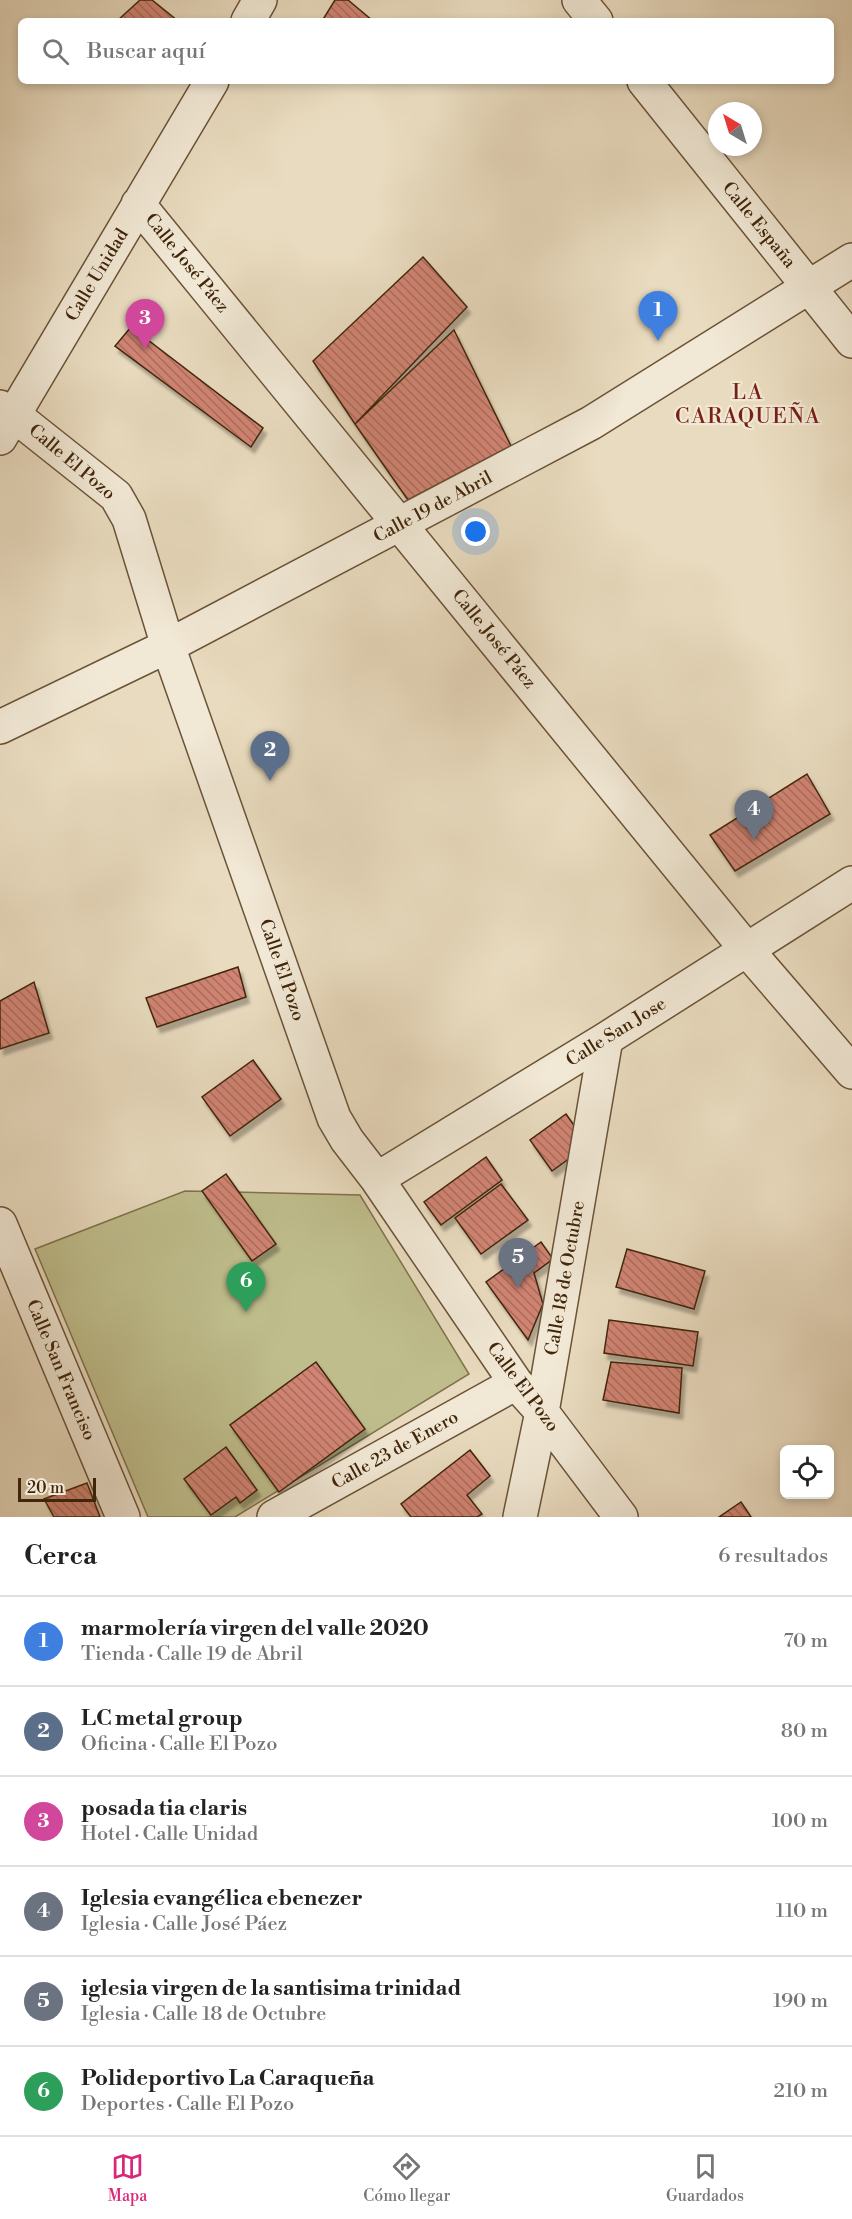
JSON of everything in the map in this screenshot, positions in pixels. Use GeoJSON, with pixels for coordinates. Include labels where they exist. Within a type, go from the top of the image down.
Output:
{"type":"FeatureCollection","features":[{"type":"Feature","properties":{"kind":"street"},"geometry":{"type":"LineString","coordinates":[[250,18],[261,0]]}},
{"type":"Feature","properties":{"kind":"street"},"geometry":{"type":"LineString","coordinates":[[579,0],[594,18]]}},
{"type":"Feature","properties":{"kind":"street","name":"Calle Unidad"},"geometry":{"type":"LineString","coordinates":[[5,420],[210,84]]}},
{"type":"Feature","properties":{"kind":"street","name":"Calle España"},"geometry":{"type":"LineString","coordinates":[[646,84],[852,341]]}},
{"type":"Feature","properties":{"kind":"street","name":"Calle José Páez"},"geometry":{"type":"LineString","coordinates":[[138,204],[747,950],[852,1072]]}},
{"type":"Feature","properties":{"kind":"street","name":"Calle 19 de Abril"},"geometry":{"type":"LineString","coordinates":[[0,727],[168,646],[591,423],[852,260]]}},
{"type":"Feature","properties":{"kind":"street","name":"Calle El Pozo"},"geometry":{"type":"LineString","coordinates":[[5,420],[116,496],[129,519],[168,646],[334,1118],[516,1383],[542,1412],[621,1517]]}},
{"type":"Feature","properties":{"kind":"street","name":"Calle San Jose"},"geometry":{"type":"LineString","coordinates":[[377,1179],[606,1039],[852,883]]}},
{"type":"Feature","properties":{"kind":"street","name":"Calle 18 de Octubre"},"geometry":{"type":"LineString","coordinates":[[520,1517],[542,1412],[606,1039]]}},
{"type":"Feature","properties":{"kind":"street","name":"Calle San Franciso"},"geometry":{"type":"LineString","coordinates":[[0,1224],[123,1517]]}},
{"type":"Feature","properties":{"kind":"street","name":"Calle 23 de Enero"},"geometry":{"type":"LineString","coordinates":[[274,1517],[516,1383]]}},
{"type":"Feature","properties":{"kind":"shaded area"},"geometry":{"type":"Polygon","coordinates":[[[185,1191],[360,1195],[469,1374],[235,1517],[148,1517],[35,1249],[185,1191]]]}},
{"type":"Feature","properties":{"kind":"building"},"geometry":{"type":"Polygon","coordinates":[[[140,0],[152,0],[174,18],[120,18],[140,0]]]}},
{"type":"Feature","properties":{"kind":"building"},"geometry":{"type":"Polygon","coordinates":[[[335,0],[348,0],[369,18],[324,18],[335,0]]]}},
{"type":"Feature","properties":{"kind":"building"},"geometry":{"type":"Polygon","coordinates":[[[423,257],[467,307],[355,424],[313,361],[423,257]]]}},
{"type":"Feature","properties":{"kind":"building"},"geometry":{"type":"Polygon","coordinates":[[[131,327],[263,428],[251,447],[115,346],[131,327]]]}},
{"type":"Feature","properties":{"kind":"building"},"geometry":{"type":"Polygon","coordinates":[[[454,330],[511,446],[408,500],[355,424],[454,330]]]}},
{"type":"Feature","properties":{"kind":"building"},"geometry":{"type":"Polygon","coordinates":[[[807,774],[830,814],[735,871],[710,835],[807,774]]]}},
{"type":"Feature","properties":{"kind":"building"},"geometry":{"type":"Polygon","coordinates":[[[238,967],[246,997],[157,1027],[146,998],[238,967]]]}},
{"type":"Feature","properties":{"kind":"building"},"geometry":{"type":"Polygon","coordinates":[[[34,982],[49,1033],[0,1049],[0,1001],[34,982]]]}},
{"type":"Feature","properties":{"kind":"building"},"geometry":{"type":"Polygon","coordinates":[[[253,1060],[281,1099],[230,1136],[202,1097],[253,1060]]]}},
{"type":"Feature","properties":{"kind":"building"},"geometry":{"type":"Polygon","coordinates":[[[566,1114],[588,1145],[552,1171],[530,1140],[566,1114]]]}},
{"type":"Feature","properties":{"kind":"building"},"geometry":{"type":"Polygon","coordinates":[[[486,1157],[502,1180],[441,1225],[424,1202],[486,1157]]]}},
{"type":"Feature","properties":{"kind":"building"},"geometry":{"type":"Polygon","coordinates":[[[226,1174],[276,1244],[252,1261],[202,1191],[226,1174]]]}},
{"type":"Feature","properties":{"kind":"building"},"geometry":{"type":"Polygon","coordinates":[[[501,1184],[528,1220],[481,1254],[455,1218],[501,1184]]]}},
{"type":"Feature","properties":{"kind":"building"},"geometry":{"type":"Polygon","coordinates":[[[541,1242],[553,1259],[534,1273],[543,1304],[528,1340],[486,1282],[541,1242]]]}},
{"type":"Feature","properties":{"kind":"building"},"geometry":{"type":"Polygon","coordinates":[[[627,1249],[705,1271],[694,1309],[616,1287],[627,1249]]]}},
{"type":"Feature","properties":{"kind":"building"},"geometry":{"type":"Polygon","coordinates":[[[609,1320],[698,1332],[693,1366],[604,1353],[609,1320]]]}},
{"type":"Feature","properties":{"kind":"building"},"geometry":{"type":"Polygon","coordinates":[[[316,1362],[365,1429],[279,1492],[230,1425],[316,1362]]]}},
{"type":"Feature","properties":{"kind":"building"},"geometry":{"type":"Polygon","coordinates":[[[611,1362],[682,1368],[679,1413],[603,1400],[611,1362]]]}},
{"type":"Feature","properties":{"kind":"building"},"geometry":{"type":"Polygon","coordinates":[[[226,1447],[257,1490],[240,1503],[236,1497],[211,1515],[184,1479],[226,1447]]]}},
{"type":"Feature","properties":{"kind":"building"},"geometry":{"type":"Polygon","coordinates":[[[470,1450],[490,1476],[467,1495],[482,1514],[477,1517],[411,1517],[401,1504],[470,1450]]]}},
{"type":"Feature","properties":{"kind":"building"},"geometry":{"type":"Polygon","coordinates":[[[87,1483],[100,1517],[54,1517],[44,1499],[87,1483]]]}},
{"type":"Feature","properties":{"kind":"building"},"geometry":{"type":"Polygon","coordinates":[[[741,1502],[751,1517],[719,1517],[741,1502]]]}},
{"type":"Feature","properties":{"kind":"place","name":"marmolería virgen del valle 2020"},"geometry":{"type":"Point","coordinates":[658,341]}},
{"type":"Feature","properties":{"kind":"place","name":"posada tia claris"},"geometry":{"type":"Point","coordinates":[145,349]}},
{"type":"Feature","properties":{"kind":"place","name":"LC metal group"},"geometry":{"type":"Point","coordinates":[270,781]}},
{"type":"Feature","properties":{"kind":"place","name":"Iglesia evangélica ebenezer"},"geometry":{"type":"Point","coordinates":[754,840]}},
{"type":"Feature","properties":{"kind":"place","name":"iglesia virgen de la santisima trinidad"},"geometry":{"type":"Point","coordinates":[518,1288]}},
{"type":"Feature","properties":{"kind":"place","name":"Polideportivo La Caraqueña"},"geometry":{"type":"Point","coordinates":[246,1312]}},
{"type":"Feature","properties":{"kind":"district","name":"LA CARAQUEÑA"},"geometry":{"type":"Point","coordinates":[748,405]}}]}
